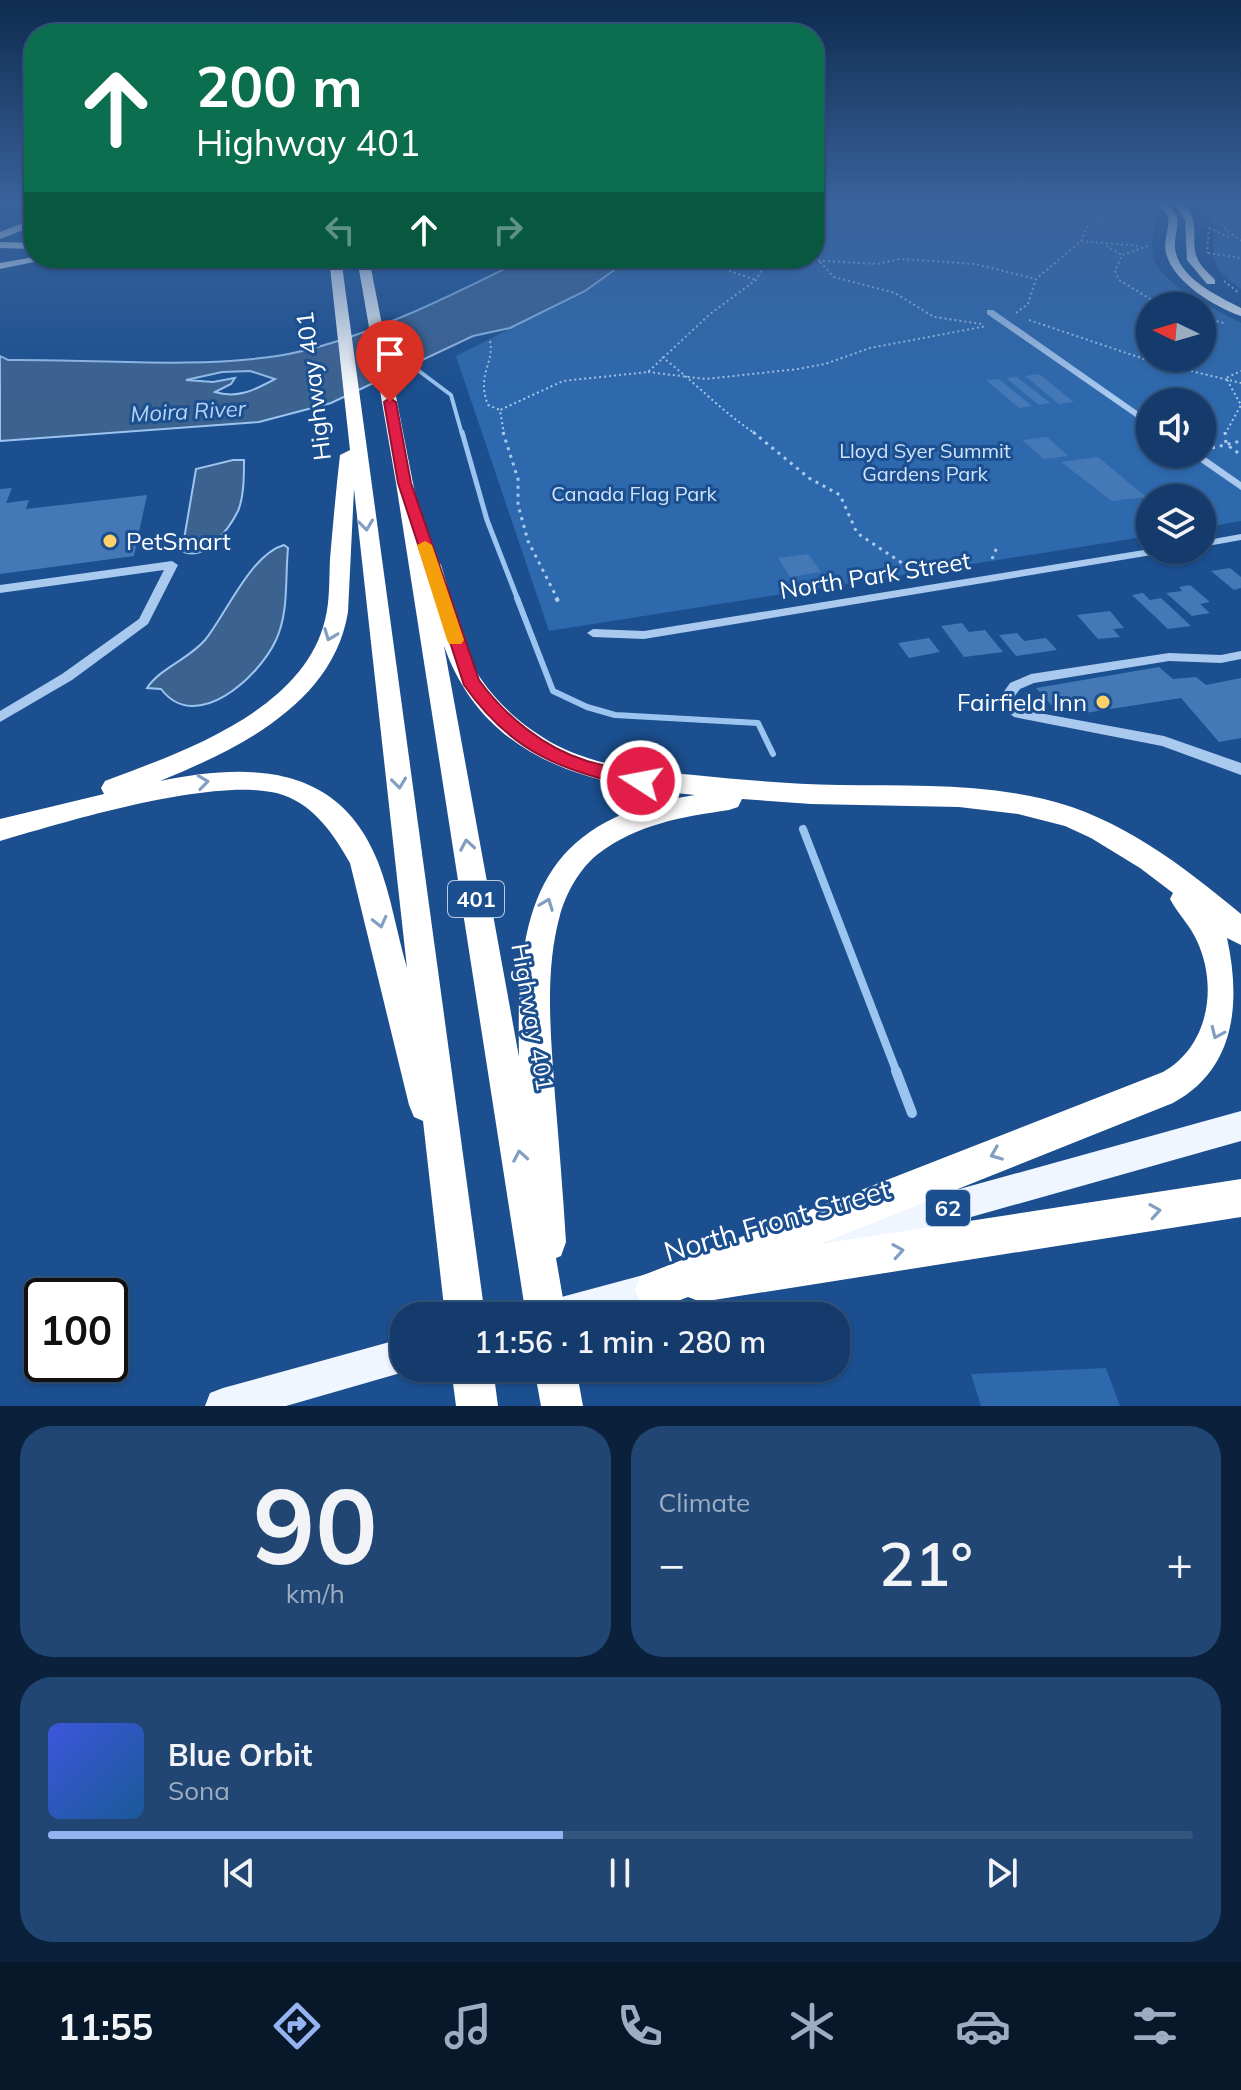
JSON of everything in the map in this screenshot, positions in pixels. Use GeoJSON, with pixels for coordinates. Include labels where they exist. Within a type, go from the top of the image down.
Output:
{"type":"FeatureCollection","features":[{"type":"Feature","properties":{"kind":"highway","name":"Highway 401"},"geometry":{"type":"LineString","coordinates":[[336,268],[463,1302]]}},
{"type":"Feature","properties":{"kind":"highway","name":"Highway 401"},"geometry":{"type":"LineString","coordinates":[[365,268],[549,1302]]}},
{"type":"Feature","properties":{"kind":"highway"},"geometry":{"type":"LineString","coordinates":[[9,827],[137,780],[218,743],[259,719],[304,681],[323,652],[337,612],[344,492],[353,416]]}},
{"type":"Feature","properties":{"kind":"highway"},"geometry":{"type":"LineString","coordinates":[[405,483],[470,681],[487,705],[531,742],[580,767],[612,777],[810,794],[935,795],[1015,803],[1076,820],[1135,850],[1241,932]]}},
{"type":"Feature","properties":{"kind":"highway"},"geometry":{"type":"LineString","coordinates":[[9,827],[186,784],[233,778],[273,781],[292,786],[329,809],[355,843],[371,885],[451,1198]]}},
{"type":"Feature","properties":{"kind":"highway"},"geometry":{"type":"LineString","coordinates":[[550,1302],[534,1019],[541,920],[550,895],[564,870],[587,845],[609,829],[636,817],[697,803],[810,794]]}},
{"type":"Feature","properties":{"kind":"highway"},"geometry":{"type":"LineString","coordinates":[[655,1290],[1161,1091],[1189,1075],[1208,1052],[1220,1029],[1229,1003],[1227,978],[1220,951],[1193,907],[1135,850]]}},
{"type":"Feature","properties":{"kind":"highway"},"geometry":{"type":"LineString","coordinates":[[655,1290],[1241,1198]]}},
{"type":"Feature","properties":{"kind":"highway"},"geometry":{"type":"LineString","coordinates":[[465,1382],[466,1406]]}},
{"type":"Feature","properties":{"kind":"highway"},"geometry":{"type":"LineString","coordinates":[[474,1382],[477,1406]]}},
{"type":"Feature","properties":{"kind":"main road"},"geometry":{"type":"LineString","coordinates":[[1178,266],[1205,291],[1241,313]]}},
{"type":"Feature","properties":{"kind":"main road"},"geometry":{"type":"LineString","coordinates":[[1197,266],[1213,283],[1241,302]]}},
{"type":"Feature","properties":{"kind":"main road","name":"North Front Street"},"geometry":{"type":"LineString","coordinates":[[655,1290],[1241,1126]]}},
{"type":"Feature","properties":{"kind":"main road","name":"62"},"geometry":{"type":"LineString","coordinates":[[607,1302],[655,1290]]}},
{"type":"Feature","properties":{"kind":"main road"},"geometry":{"type":"LineString","coordinates":[[223,1406],[390,1359]]}},
{"type":"Feature","properties":{"kind":"street"},"geometry":{"type":"LineString","coordinates":[[990,312],[1136,414]]}},
{"type":"Feature","properties":{"kind":"street"},"geometry":{"type":"LineString","coordinates":[[1214,468],[1241,487]]}},
{"type":"Feature","properties":{"kind":"street"},"geometry":{"type":"LineString","coordinates":[[1216,541],[1241,537]]}},
{"type":"Feature","properties":{"kind":"street","name":"North Park Street"},"geometry":{"type":"LineString","coordinates":[[593,633],[644,635],[1136,555]]}},
{"type":"Feature","properties":{"kind":"street"},"geometry":{"type":"LineString","coordinates":[[0,589],[172,565],[144,621],[67,677],[0,717]]}},
{"type":"Feature","properties":{"kind":"street"},"geometry":{"type":"LineString","coordinates":[[1241,655],[1221,659],[1169,657],[1031,679],[1015,686],[1007,697],[1009,705],[1019,714],[1164,741],[1241,769]]}},
{"type":"Feature","properties":{"kind":"path"},"geometry":{"type":"LineString","coordinates":[[824,266],[834,277],[895,293],[921,311],[952,321],[991,325]]}},
{"type":"Feature","properties":{"kind":"path"},"geometry":{"type":"LineString","coordinates":[[982,266],[1036,279]]}},
{"type":"Feature","properties":{"kind":"path"},"geometry":{"type":"LineString","coordinates":[[1017,312],[1028,304],[1036,279],[1052,266]]}},
{"type":"Feature","properties":{"kind":"path"},"geometry":{"type":"LineString","coordinates":[[1117,266],[1115,271],[1119,280],[1139,292]]}},
{"type":"Feature","properties":{"kind":"path"},"geometry":{"type":"LineString","coordinates":[[721,268],[756,280]]}},
{"type":"Feature","properties":{"kind":"path"},"geometry":{"type":"LineString","coordinates":[[648,372],[710,314],[756,280],[764,268]]}},
{"type":"Feature","properties":{"kind":"path"},"geometry":{"type":"LineString","coordinates":[[1216,273],[1241,294]]}},
{"type":"Feature","properties":{"kind":"path"},"geometry":{"type":"LineString","coordinates":[[1027,319],[1153,362],[1241,383]]}},
{"type":"Feature","properties":{"kind":"path"},"geometry":{"type":"LineString","coordinates":[[560,604],[543,580],[526,538],[526,520],[518,505],[521,494],[517,465],[500,426],[497,416],[500,410],[563,381],[648,372],[691,379],[825,364],[870,348],[953,335],[952,321]]}},
{"type":"Feature","properties":{"kind":"path"},"geometry":{"type":"LineString","coordinates":[[1216,321],[1231,324]]}},
{"type":"Feature","properties":{"kind":"path"},"geometry":{"type":"LineString","coordinates":[[490,341],[492,350],[483,365],[481,385],[488,405],[500,410]]}},
{"type":"Feature","properties":{"kind":"path"},"geometry":{"type":"LineString","coordinates":[[662,357],[691,379],[729,417],[770,443],[809,478],[840,495],[857,533],[918,572]]}},
{"type":"Feature","properties":{"kind":"path"},"geometry":{"type":"LineString","coordinates":[[1226,378],[1241,371]]}},
{"type":"Feature","properties":{"kind":"path"},"geometry":{"type":"LineString","coordinates":[[1226,378],[1241,405],[1225,430],[1226,444],[1241,455]]}},
{"type":"Feature","properties":{"kind":"path"},"geometry":{"type":"LineString","coordinates":[[1216,447],[1241,441]]}},
{"type":"Feature","properties":{"kind":"path"},"geometry":{"type":"LineString","coordinates":[[992,559],[997,547]]}},
{"type":"Feature","properties":{"kind":"green space"},"geometry":{"type":"Polygon","coordinates":[[[1158,266],[1168,279],[1186,292],[1136,292],[1136,372],[1216,372],[1216,309],[1241,323],[1241,521],[1216,525],[1216,484],[1136,484],[1136,538],[549,631],[456,356],[567,300],[616,268],[1158,266]]]}},
{"type":"Feature","properties":{"kind":"green space"},"geometry":{"type":"Polygon","coordinates":[[[1218,266],[1241,266],[1241,289],[1218,266]]]}},
{"type":"Feature","properties":{"kind":"green space"},"geometry":{"type":"Polygon","coordinates":[[[1106,1368],[1120,1406],[981,1406],[971,1374],[1106,1368]]]}},
{"type":"Feature","properties":{"kind":"water","name":"Moira River"},"geometry":{"type":"Polygon","coordinates":[[[506,268],[617,268],[585,291],[510,328],[473,336],[331,403],[259,422],[0,441],[0,356],[8,360],[176,363],[277,356],[339,341],[437,302],[506,268]],[[250,371],[222,372],[186,380],[213,382],[235,378],[231,384],[215,392],[238,394],[275,379],[250,371]]]}},
{"type":"Feature","properties":{"kind":"water"},"geometry":{"type":"Polygon","coordinates":[[[244,460],[238,511],[222,535],[207,548],[199,552],[182,551],[196,469],[244,460]]]}},
{"type":"Feature","properties":{"kind":"water"},"geometry":{"type":"Polygon","coordinates":[[[284,545],[288,548],[283,618],[276,640],[256,670],[225,696],[191,706],[175,702],[161,689],[147,688],[205,640],[250,572],[272,551],[284,545]]]}},
{"type":"Feature","properties":{"kind":"building"},"geometry":{"type":"Polygon","coordinates":[[[1039,374],[1074,402],[1059,404],[1025,376],[1039,374]]]}},
{"type":"Feature","properties":{"kind":"building"},"geometry":{"type":"Polygon","coordinates":[[[1017,377],[1050,403],[1039,405],[1006,378],[1017,377]]]}},
{"type":"Feature","properties":{"kind":"building"},"geometry":{"type":"Polygon","coordinates":[[[999,379],[1032,406],[1019,408],[986,380],[999,379]]]}},
{"type":"Feature","properties":{"kind":"building"},"geometry":{"type":"Polygon","coordinates":[[[1047,437],[1068,456],[1044,459],[1022,440],[1047,437]]]}},
{"type":"Feature","properties":{"kind":"building"},"geometry":{"type":"Polygon","coordinates":[[[1098,457],[1136,489],[1136,498],[1112,501],[1061,462],[1098,457]]]}},
{"type":"Feature","properties":{"kind":"building"},"geometry":{"type":"Polygon","coordinates":[[[12,488],[6,503],[29,500],[26,509],[147,495],[134,556],[0,574],[0,489],[12,488]]]}},
{"type":"Feature","properties":{"kind":"building"},"geometry":{"type":"Polygon","coordinates":[[[808,554],[821,572],[790,577],[778,558],[808,554]]]}},
{"type":"Feature","properties":{"kind":"building"},"geometry":{"type":"Polygon","coordinates":[[[1230,568],[1241,577],[1241,588],[1234,590],[1211,571],[1230,568]]]}},
{"type":"Feature","properties":{"kind":"building"},"geometry":{"type":"Polygon","coordinates":[[[1190,585],[1210,602],[1200,604],[1210,613],[1192,616],[1166,593],[1182,591],[1179,587],[1190,585]]]}},
{"type":"Feature","properties":{"kind":"building"},"geometry":{"type":"Polygon","coordinates":[[[1143,593],[1150,600],[1161,598],[1191,626],[1168,629],[1132,595],[1143,593]]]}},
{"type":"Feature","properties":{"kind":"building"},"geometry":{"type":"Polygon","coordinates":[[[1110,611],[1124,628],[1113,629],[1120,637],[1098,639],[1077,615],[1110,611]]]}},
{"type":"Feature","properties":{"kind":"building"},"geometry":{"type":"Polygon","coordinates":[[[962,623],[969,632],[985,630],[1003,652],[964,657],[941,626],[962,623]]]}},
{"type":"Feature","properties":{"kind":"building"},"geometry":{"type":"Polygon","coordinates":[[[1017,633],[1024,641],[1046,638],[1057,650],[1016,656],[999,635],[1017,633]]]}},
{"type":"Feature","properties":{"kind":"building"},"geometry":{"type":"Polygon","coordinates":[[[929,638],[940,652],[909,658],[898,643],[929,638]]]}},
{"type":"Feature","properties":{"kind":"building","name":"Fairfield Inn"},"geometry":{"type":"Polygon","coordinates":[[[1159,667],[1173,679],[1196,677],[1206,685],[1241,678],[1241,738],[1219,742],[1181,698],[1085,713],[1079,706],[1054,708],[1036,688],[1159,667]]]}},
{"type":"Feature","properties":{"kind":"waterway"},"geometry":{"type":"LineString","coordinates":[[411,365],[451,395],[462,434]]}},
{"type":"Feature","properties":{"kind":"waterway"},"geometry":{"type":"LineString","coordinates":[[462,432],[487,520],[518,600]]}},
{"type":"Feature","properties":{"kind":"waterway"},"geometry":{"type":"LineString","coordinates":[[517,598],[553,691],[587,707],[615,715],[758,723],[773,754]]}},
{"type":"Feature","properties":{"kind":"waterway"},"geometry":{"type":"LineString","coordinates":[[803,829],[897,1073]]}},
{"type":"Feature","properties":{"kind":"waterway"},"geometry":{"type":"LineString","coordinates":[[896,1071],[912,1113]]}},
{"type":"Feature","properties":{"kind":"slow traffic"},"geometry":{"type":"LineString","coordinates":[[425,545],[455,640]]}},
{"type":"Feature","properties":{"kind":"place","name":"PetSmart"},"geometry":{"type":"Point","coordinates":[110,541]}},
{"type":"Feature","properties":{"kind":"place","name":"Fairfield Inn"},"geometry":{"type":"Point","coordinates":[1103,702]}},
{"type":"Feature","properties":{"kind":"route"},"geometry":{"type":"LineString","coordinates":[[390,402],[405,483],[470,681],[487,705],[531,742],[580,767],[612,777],[641,781]]}},
{"type":"Feature","properties":{"kind":"park label","name":"Lloyd Syer Summit Gardens Park"},"geometry":{"type":"Point","coordinates":[925,462]}},
{"type":"Feature","properties":{"kind":"park label","name":"Canada Flag Park"},"geometry":{"type":"Point","coordinates":[634,493]}}]}
